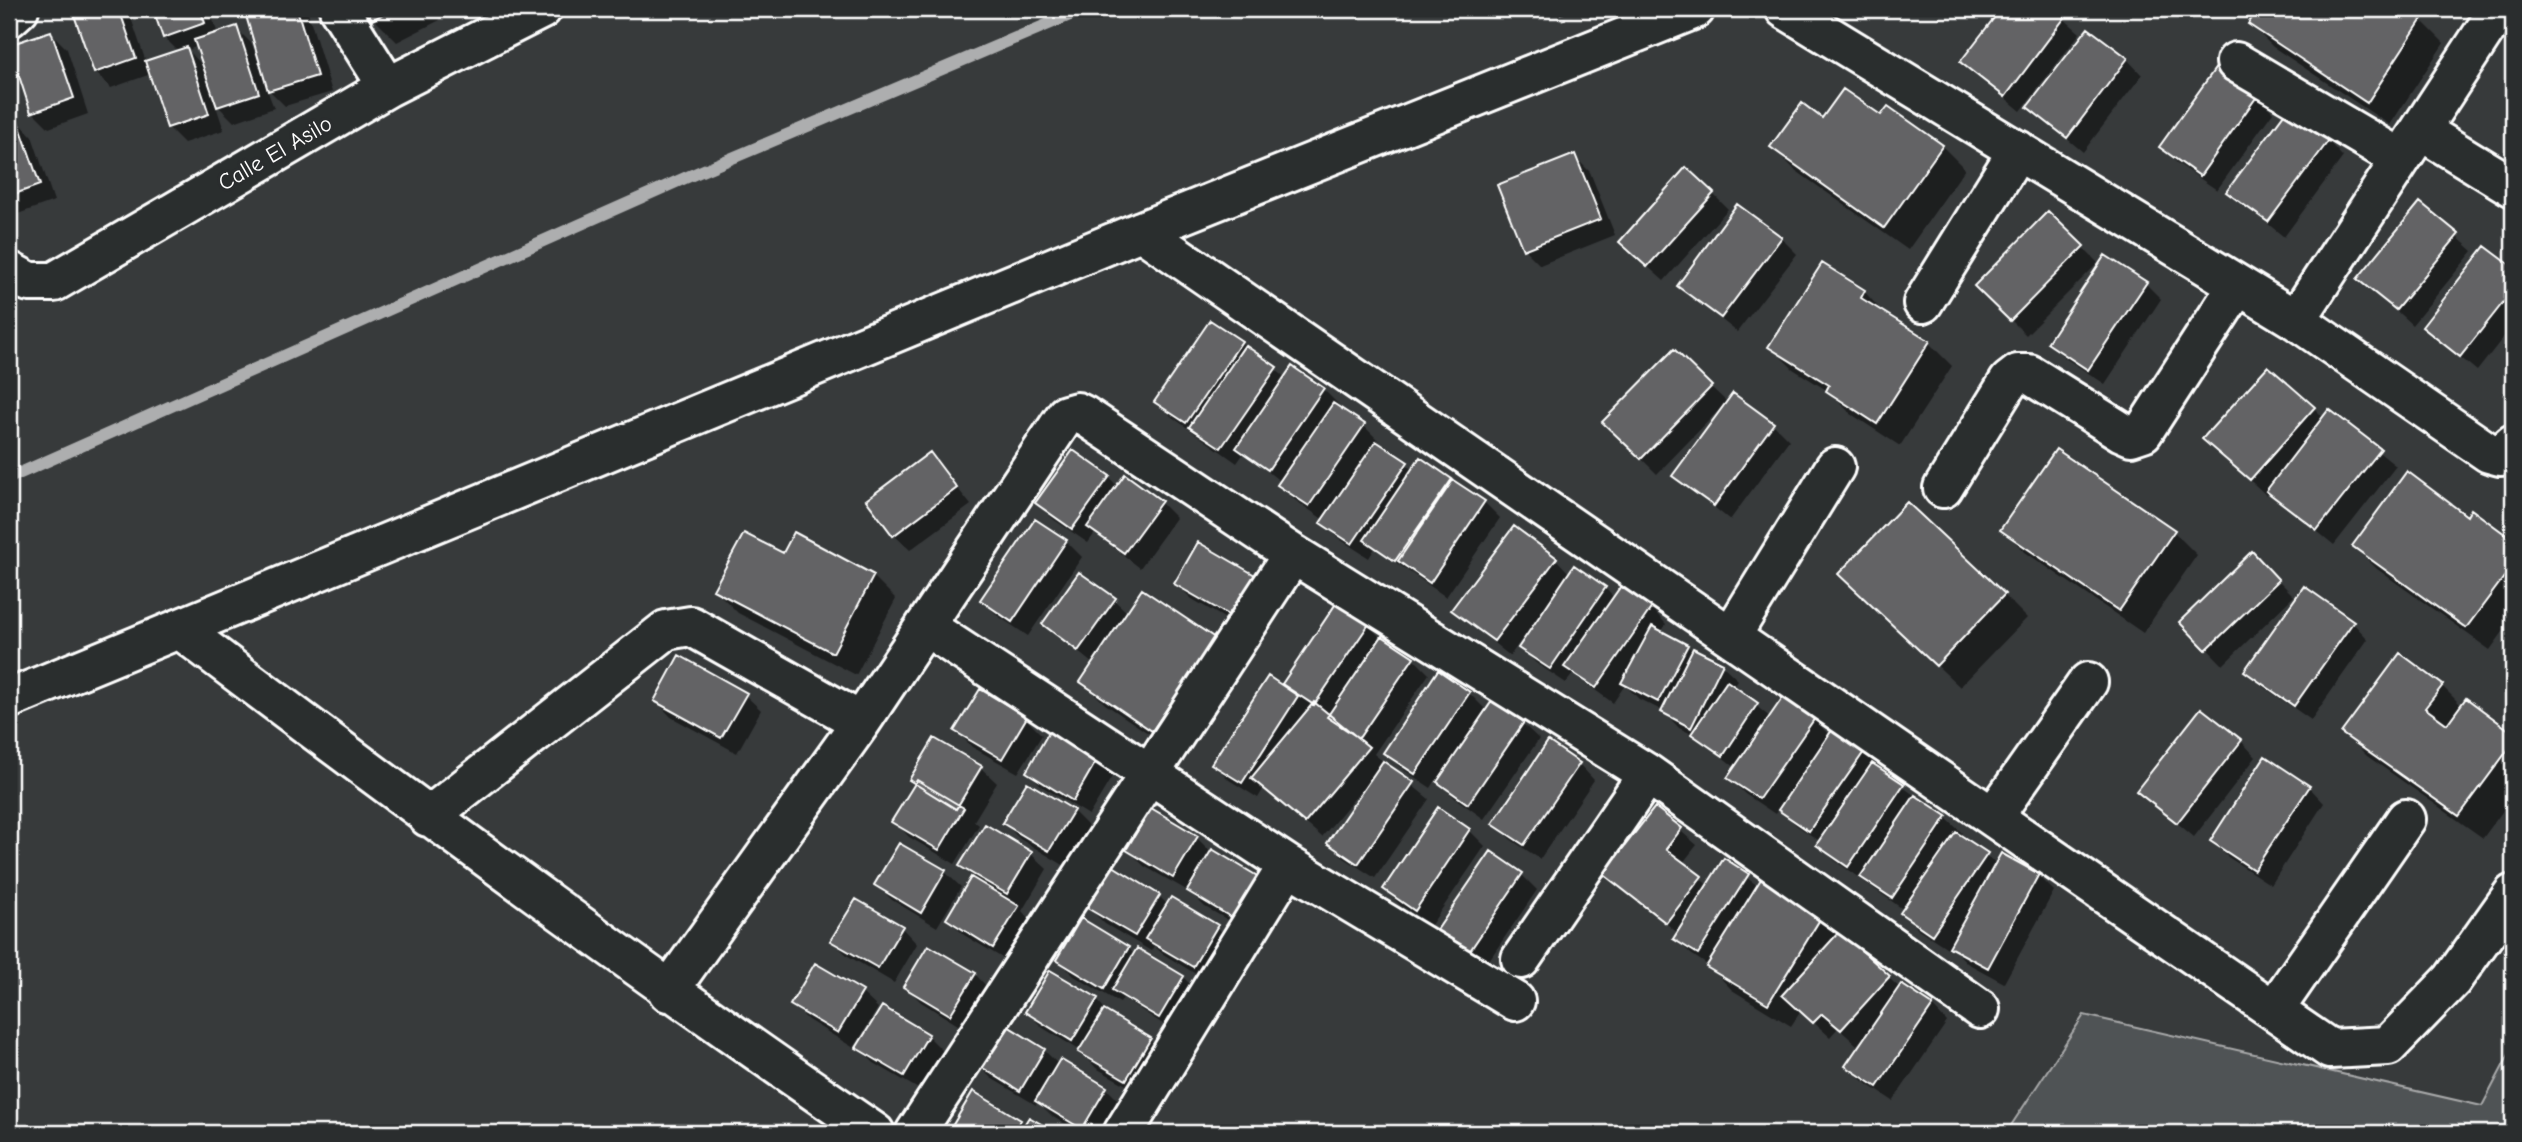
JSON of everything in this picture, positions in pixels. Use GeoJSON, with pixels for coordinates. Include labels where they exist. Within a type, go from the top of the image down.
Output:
{"type":"FeatureCollection","features":[{"type":"Feature","properties":{"kind":"street"},"geometry":{"type":"LineString","coordinates":[[9,18],[19,9]]}},
{"type":"Feature","properties":{"kind":"street"},"geometry":{"type":"LineString","coordinates":[[339,9],[388,87]]}},
{"type":"Feature","properties":{"kind":"street","name":"Calle El Asilo"},"geometry":{"type":"LineString","coordinates":[[16,283],[54,282],[388,87],[542,9]]}},
{"type":"Feature","properties":{"kind":"street"},"geometry":{"type":"LineString","coordinates":[[9,699],[1141,231],[1695,9]]}},
{"type":"Feature","properties":{"kind":"street"},"geometry":{"type":"LineString","coordinates":[[1785,9],[2295,320],[2489,453],[2500,456],[2513,444]]}},
{"type":"Feature","properties":{"kind":"street"},"geometry":{"type":"LineString","coordinates":[[2295,320],[2499,9]]}},
{"type":"Feature","properties":{"kind":"street"},"geometry":{"type":"LineString","coordinates":[[2236,62],[2410,145],[2513,187]]}},
{"type":"Feature","properties":{"kind":"street"},"geometry":{"type":"LineString","coordinates":[[1923,303],[2018,150]]}},
{"type":"Feature","properties":{"kind":"street"},"geometry":{"type":"LineString","coordinates":[[1141,231],[2330,1049],[2388,1046],[2452,980],[2513,894]]}},
{"type":"Feature","properties":{"kind":"street"},"geometry":{"type":"LineString","coordinates":[[1943,488],[2009,381],[2018,374],[2029,374],[2122,432],[2131,436],[2143,432],[2238,285]]}},
{"type":"Feature","properties":{"kind":"street"},"geometry":{"type":"LineString","coordinates":[[668,992],[861,722],[1066,415],[1077,412],[1293,554],[1648,774],[1980,1009]]}},
{"type":"Feature","properties":{"kind":"street"},"geometry":{"type":"LineString","coordinates":[[1731,636],[1835,467]]}},
{"type":"Feature","properties":{"kind":"street"},"geometry":{"type":"LineString","coordinates":[[915,1133],[1293,554]]}},
{"type":"Feature","properties":{"kind":"street"},"geometry":{"type":"LineString","coordinates":[[428,817],[666,630],[680,626],[691,626],[861,722]]}},
{"type":"Feature","properties":{"kind":"street"},"geometry":{"type":"LineString","coordinates":[[925,626],[1288,865],[1514,1001]]}},
{"type":"Feature","properties":{"kind":"street"},"geometry":{"type":"LineString","coordinates":[[181,630],[428,817],[668,992],[874,1133]]}},
{"type":"Feature","properties":{"kind":"street"},"geometry":{"type":"LineString","coordinates":[[1993,817],[2088,682]]}},
{"type":"Feature","properties":{"kind":"street"},"geometry":{"type":"LineString","coordinates":[[1521,959],[1648,774]]}},
{"type":"Feature","properties":{"kind":"street"},"geometry":{"type":"LineString","coordinates":[[2274,1010],[2406,819]]}},
{"type":"Feature","properties":{"kind":"street"},"geometry":{"type":"LineString","coordinates":[[1123,1133],[1288,865]]}},
{"type":"Feature","properties":{"kind":"shaded area"},"geometry":{"type":"Polygon","coordinates":[[[2084,1015],[2482,1106],[2513,1047],[2513,1133],[2006,1133],[2084,1015]]]}},
{"type":"Feature","properties":{"kind":"building"},"geometry":{"type":"Polygon","coordinates":[[[72,9],[119,9],[136,58],[94,73],[72,9]]]}},
{"type":"Feature","properties":{"kind":"building"},"geometry":{"type":"Polygon","coordinates":[[[153,9],[200,9],[205,23],[163,38],[153,9]]]}},
{"type":"Feature","properties":{"kind":"building"},"geometry":{"type":"Polygon","coordinates":[[[244,9],[297,9],[317,76],[268,91],[244,9]]]}},
{"type":"Feature","properties":{"kind":"building"},"geometry":{"type":"Polygon","coordinates":[[[367,9],[393,9],[372,20],[367,9]]]}},
{"type":"Feature","properties":{"kind":"building"},"geometry":{"type":"Polygon","coordinates":[[[2001,9],[2056,9],[2066,16],[2005,97],[1960,62],[2001,9]]]}},
{"type":"Feature","properties":{"kind":"building"},"geometry":{"type":"Polygon","coordinates":[[[2258,9],[2407,9],[2422,19],[2367,103],[2248,24],[2258,9]]]}},
{"type":"Feature","properties":{"kind":"building"},"geometry":{"type":"Polygon","coordinates":[[[237,26],[259,93],[217,107],[194,40],[237,26]]]}},
{"type":"Feature","properties":{"kind":"building"},"geometry":{"type":"Polygon","coordinates":[[[2088,28],[2128,58],[2067,138],[2027,107],[2088,28]]]}},
{"type":"Feature","properties":{"kind":"building"},"geometry":{"type":"Polygon","coordinates":[[[51,31],[74,98],[31,113],[9,45],[51,31]]]}},
{"type":"Feature","properties":{"kind":"building"},"geometry":{"type":"Polygon","coordinates":[[[187,47],[209,114],[167,128],[145,61],[187,47]]]}},
{"type":"Feature","properties":{"kind":"building"},"geometry":{"type":"Polygon","coordinates":[[[2217,66],[2258,95],[2200,176],[2159,147],[2217,66]]]}},
{"type":"Feature","properties":{"kind":"building"},"geometry":{"type":"Polygon","coordinates":[[[2513,84],[2513,104],[2504,96],[2513,84]]]}},
{"type":"Feature","properties":{"kind":"building"},"geometry":{"type":"Polygon","coordinates":[[[1843,89],[1881,115],[1888,106],[1943,145],[1884,228],[1770,147],[1802,103],[1822,118],[1843,89]]]}},
{"type":"Feature","properties":{"kind":"building"},"geometry":{"type":"Polygon","coordinates":[[[2287,110],[2329,140],[2268,222],[2226,192],[2287,110]]]}},
{"type":"Feature","properties":{"kind":"building"},"geometry":{"type":"Polygon","coordinates":[[[17,118],[40,185],[9,196],[9,121],[17,118]]]}},
{"type":"Feature","properties":{"kind":"building"},"geometry":{"type":"Polygon","coordinates":[[[1575,154],[1601,219],[1523,250],[1497,185],[1575,154]]]}},
{"type":"Feature","properties":{"kind":"building"},"geometry":{"type":"Polygon","coordinates":[[[1686,167],[1714,193],[1647,267],[1619,242],[1686,167]]]}},
{"type":"Feature","properties":{"kind":"building"},"geometry":{"type":"Polygon","coordinates":[[[2420,202],[2459,234],[2396,310],[2357,279],[2420,202]]]}},
{"type":"Feature","properties":{"kind":"building"},"geometry":{"type":"Polygon","coordinates":[[[1737,204],[1782,237],[1721,318],[1677,286],[1737,204]]]}},
{"type":"Feature","properties":{"kind":"building"},"geometry":{"type":"Polygon","coordinates":[[[2048,211],[2084,246],[2010,321],[1974,286],[2048,211]]]}},
{"type":"Feature","properties":{"kind":"building"},"geometry":{"type":"Polygon","coordinates":[[[2485,246],[2513,267],[2513,290],[2460,357],[2422,327],[2485,246]]]}},
{"type":"Feature","properties":{"kind":"building"},"geometry":{"type":"Polygon","coordinates":[[[2105,255],[2147,282],[2088,370],[2047,343],[2105,255]]]}},
{"type":"Feature","properties":{"kind":"building"},"geometry":{"type":"Polygon","coordinates":[[[1822,263],[1865,290],[1861,298],[1930,341],[1877,424],[1826,391],[1829,385],[1768,347],[1822,263]]]}},
{"type":"Feature","properties":{"kind":"building"},"geometry":{"type":"Polygon","coordinates":[[[1210,320],[1242,341],[1186,423],[1154,402],[1210,320]]]}},
{"type":"Feature","properties":{"kind":"building"},"geometry":{"type":"Polygon","coordinates":[[[1245,345],[1277,367],[1221,448],[1189,427],[1245,345]]]}},
{"type":"Feature","properties":{"kind":"building"},"geometry":{"type":"Polygon","coordinates":[[[1674,349],[1712,386],[1641,459],[1602,422],[1674,349]]]}},
{"type":"Feature","properties":{"kind":"building"},"geometry":{"type":"Polygon","coordinates":[[[1292,366],[1324,388],[1268,470],[1236,448],[1292,366]]]}},
{"type":"Feature","properties":{"kind":"building"},"geometry":{"type":"Polygon","coordinates":[[[2268,366],[2315,407],[2250,480],[2202,439],[2268,366]]]}},
{"type":"Feature","properties":{"kind":"building"},"geometry":{"type":"Polygon","coordinates":[[[1733,393],[1774,423],[1714,506],[1672,476],[1733,393]]]}},
{"type":"Feature","properties":{"kind":"building"},"geometry":{"type":"Polygon","coordinates":[[[1333,403],[1365,424],[1309,506],[1277,485],[1333,403]]]}},
{"type":"Feature","properties":{"kind":"building"},"geometry":{"type":"Polygon","coordinates":[[[2329,409],[2381,449],[2317,530],[2266,491],[2329,409]]]}},
{"type":"Feature","properties":{"kind":"building"},"geometry":{"type":"Polygon","coordinates":[[[1376,441],[1408,462],[1352,544],[1320,523],[1376,441]]]}},
{"type":"Feature","properties":{"kind":"building"},"geometry":{"type":"Polygon","coordinates":[[[2056,449],[2175,530],[2119,611],[2000,530],[2056,449]]]}},
{"type":"Feature","properties":{"kind":"building"},"geometry":{"type":"Polygon","coordinates":[[[1073,450],[1110,476],[1072,529],[1035,503],[1073,450]]]}},
{"type":"Feature","properties":{"kind":"building"},"geometry":{"type":"Polygon","coordinates":[[[930,452],[957,488],[893,536],[866,500],[930,452]]]}},
{"type":"Feature","properties":{"kind":"building"},"geometry":{"type":"Polygon","coordinates":[[[1420,457],[1452,479],[1395,561],[1364,540],[1420,457]]]}},
{"type":"Feature","properties":{"kind":"building"},"geometry":{"type":"Polygon","coordinates":[[[2407,471],[2467,516],[2471,509],[2513,540],[2513,565],[2466,628],[2352,546],[2407,471]]]}},
{"type":"Feature","properties":{"kind":"building"},"geometry":{"type":"Polygon","coordinates":[[[1125,474],[1162,501],[1124,553],[1087,527],[1125,474]]]}},
{"type":"Feature","properties":{"kind":"building"},"geometry":{"type":"Polygon","coordinates":[[[1453,480],[1485,501],[1430,583],[1398,561],[1453,480]]]}},
{"type":"Feature","properties":{"kind":"building"},"geometry":{"type":"Polygon","coordinates":[[[1907,502],[2005,594],[1936,666],[1838,574],[1907,502]]]}},
{"type":"Feature","properties":{"kind":"building"},"geometry":{"type":"Polygon","coordinates":[[[1035,519],[1067,540],[1012,622],[980,600],[1035,519]]]}},
{"type":"Feature","properties":{"kind":"building"},"geometry":{"type":"Polygon","coordinates":[[[1514,526],[1557,558],[1494,641],[1451,610],[1514,526]]]}},
{"type":"Feature","properties":{"kind":"building"},"geometry":{"type":"Polygon","coordinates":[[[794,532],[874,575],[833,653],[713,590],[744,533],[783,553],[794,532]]]}},
{"type":"Feature","properties":{"kind":"building"},"geometry":{"type":"Polygon","coordinates":[[[1198,542],[1255,575],[1230,616],[1174,584],[1198,542]]]}},
{"type":"Feature","properties":{"kind":"building"},"geometry":{"type":"Polygon","coordinates":[[[2252,551],[2279,580],[2206,650],[2179,622],[2252,551]]]}},
{"type":"Feature","properties":{"kind":"building"},"geometry":{"type":"Polygon","coordinates":[[[1574,565],[1606,587],[1550,669],[1518,648],[1574,565]]]}},
{"type":"Feature","properties":{"kind":"building"},"geometry":{"type":"Polygon","coordinates":[[[1079,572],[1116,598],[1078,651],[1042,624],[1079,572]]]}},
{"type":"Feature","properties":{"kind":"building"},"geometry":{"type":"Polygon","coordinates":[[[1621,586],[1652,607],[1596,688],[1564,667],[1621,586]]]}},
{"type":"Feature","properties":{"kind":"building"},"geometry":{"type":"Polygon","coordinates":[[[2304,586],[2354,621],[2294,706],[2244,671],[2304,586]]]}},
{"type":"Feature","properties":{"kind":"building"},"geometry":{"type":"Polygon","coordinates":[[[1142,589],[1215,638],[1152,731],[1080,682],[1142,589]]]}},
{"type":"Feature","properties":{"kind":"building"},"geometry":{"type":"Polygon","coordinates":[[[1337,602],[1369,624],[1314,705],[1282,684],[1337,602]]]}},
{"type":"Feature","properties":{"kind":"building"},"geometry":{"type":"Polygon","coordinates":[[[1652,626],[1688,645],[1658,702],[1621,683],[1652,626]]]}},
{"type":"Feature","properties":{"kind":"building"},"geometry":{"type":"Polygon","coordinates":[[[1382,636],[1414,657],[1359,738],[1327,717],[1382,636]]]}},
{"type":"Feature","properties":{"kind":"building"},"geometry":{"type":"Polygon","coordinates":[[[1693,648],[1723,663],[1691,728],[1661,712],[1693,648]]]}},
{"type":"Feature","properties":{"kind":"building"},"geometry":{"type":"Polygon","coordinates":[[[2400,653],[2443,685],[2425,708],[2447,724],[2466,698],[2513,733],[2513,743],[2459,816],[2341,733],[2400,653]]]}},
{"type":"Feature","properties":{"kind":"building"},"geometry":{"type":"Polygon","coordinates":[[[679,655],[747,693],[721,738],[654,701],[679,655]]]}},
{"type":"Feature","properties":{"kind":"building"},"geometry":{"type":"Polygon","coordinates":[[[1438,670],[1470,692],[1415,774],[1383,753],[1438,670]]]}},
{"type":"Feature","properties":{"kind":"building"},"geometry":{"type":"Polygon","coordinates":[[[1268,676],[1298,696],[1242,783],[1211,764],[1268,676]]]}},
{"type":"Feature","properties":{"kind":"building"},"geometry":{"type":"Polygon","coordinates":[[[1727,681],[1758,703],[1723,756],[1691,734],[1727,681]]]}},
{"type":"Feature","properties":{"kind":"building"},"geometry":{"type":"Polygon","coordinates":[[[980,689],[1027,717],[1002,759],[954,731],[980,689]]]}},
{"type":"Feature","properties":{"kind":"building"},"geometry":{"type":"Polygon","coordinates":[[[1783,697],[1815,718],[1759,799],[1727,778],[1783,697]]]}},
{"type":"Feature","properties":{"kind":"building"},"geometry":{"type":"Polygon","coordinates":[[[1492,701],[1524,722],[1468,804],[1437,782],[1492,701]]]}},
{"type":"Feature","properties":{"kind":"building"},"geometry":{"type":"Polygon","coordinates":[[[1314,702],[1369,747],[1305,823],[1251,778],[1314,702]]]}},
{"type":"Feature","properties":{"kind":"building"},"geometry":{"type":"Polygon","coordinates":[[[2201,708],[2242,740],[2177,823],[2136,791],[2201,708]]]}},
{"type":"Feature","properties":{"kind":"building"},"geometry":{"type":"Polygon","coordinates":[[[1834,727],[1866,749],[1809,831],[1778,810],[1834,727]]]}},
{"type":"Feature","properties":{"kind":"building"},"geometry":{"type":"Polygon","coordinates":[[[1050,730],[1098,758],[1073,801],[1026,772],[1050,730]]]}},
{"type":"Feature","properties":{"kind":"building"},"geometry":{"type":"Polygon","coordinates":[[[934,738],[982,766],[956,809],[909,780],[934,738]]]}},
{"type":"Feature","properties":{"kind":"building"},"geometry":{"type":"Polygon","coordinates":[[[1548,741],[1580,763],[1524,845],[1492,824],[1548,741]]]}},
{"type":"Feature","properties":{"kind":"building"},"geometry":{"type":"Polygon","coordinates":[[[2265,756],[2310,786],[2254,870],[2210,841],[2265,756]]]}},
{"type":"Feature","properties":{"kind":"building"},"geometry":{"type":"Polygon","coordinates":[[[1383,761],[1414,782],[1358,864],[1327,843],[1383,761]]]}},
{"type":"Feature","properties":{"kind":"building"},"geometry":{"type":"Polygon","coordinates":[[[1872,763],[1904,784],[1848,867],[1816,845],[1872,763]]]}},
{"type":"Feature","properties":{"kind":"building"},"geometry":{"type":"Polygon","coordinates":[[[917,780],[964,808],[939,850],[891,822],[917,780]]]}},
{"type":"Feature","properties":{"kind":"building"},"geometry":{"type":"Polygon","coordinates":[[[1027,782],[1074,810],[1049,851],[1002,823],[1027,782]]]}},
{"type":"Feature","properties":{"kind":"building"},"geometry":{"type":"Polygon","coordinates":[[[1915,795],[1947,816],[1892,898],[1860,877],[1915,795]]]}},
{"type":"Feature","properties":{"kind":"building"},"geometry":{"type":"Polygon","coordinates":[[[1438,807],[1470,829],[1415,911],[1383,889],[1438,807]]]}},
{"type":"Feature","properties":{"kind":"building"},"geometry":{"type":"Polygon","coordinates":[[[1655,807],[1682,828],[1666,849],[1702,876],[1666,923],[1603,874],[1655,807]]]}},
{"type":"Feature","properties":{"kind":"building"},"geometry":{"type":"Polygon","coordinates":[[[1151,808],[1198,836],[1173,878],[1126,850],[1151,808]]]}},
{"type":"Feature","properties":{"kind":"building"},"geometry":{"type":"Polygon","coordinates":[[[985,824],[1032,852],[1007,894],[959,866],[985,824]]]}},
{"type":"Feature","properties":{"kind":"building"},"geometry":{"type":"Polygon","coordinates":[[[1956,832],[1988,853],[1932,935],[1900,913],[1956,832]]]}},
{"type":"Feature","properties":{"kind":"building"},"geometry":{"type":"Polygon","coordinates":[[[899,843],[946,870],[921,913],[874,885],[899,843]]]}},
{"type":"Feature","properties":{"kind":"building"},"geometry":{"type":"Polygon","coordinates":[[[1212,849],[1259,877],[1234,919],[1187,891],[1212,849]]]}},
{"type":"Feature","properties":{"kind":"building"},"geometry":{"type":"Polygon","coordinates":[[[1491,851],[1523,873],[1467,955],[1435,933],[1491,851]]]}},
{"type":"Feature","properties":{"kind":"building"},"geometry":{"type":"Polygon","coordinates":[[[2001,853],[2039,874],[1988,968],[1949,947],[2001,853]]]}},
{"type":"Feature","properties":{"kind":"building"},"geometry":{"type":"Polygon","coordinates":[[[1724,858],[1749,874],[1698,954],[1673,939],[1724,858]]]}},
{"type":"Feature","properties":{"kind":"building"},"geometry":{"type":"Polygon","coordinates":[[[1113,866],[1160,895],[1135,936],[1087,908],[1113,866]]]}},
{"type":"Feature","properties":{"kind":"building"},"geometry":{"type":"Polygon","coordinates":[[[971,877],[1019,906],[993,948],[946,919],[971,877]]]}},
{"type":"Feature","properties":{"kind":"building"},"geometry":{"type":"Polygon","coordinates":[[[1761,879],[1822,916],[1768,1004],[1706,967],[1761,879]]]}},
{"type":"Feature","properties":{"kind":"building"},"geometry":{"type":"Polygon","coordinates":[[[1171,897],[1218,925],[1193,967],[1145,939],[1171,897]]]}},
{"type":"Feature","properties":{"kind":"building"},"geometry":{"type":"Polygon","coordinates":[[[856,899],[903,926],[878,968],[830,941],[856,899]]]}},
{"type":"Feature","properties":{"kind":"building"},"geometry":{"type":"Polygon","coordinates":[[[1081,918],[1129,947],[1104,989],[1056,960],[1081,918]]]}},
{"type":"Feature","properties":{"kind":"building"},"geometry":{"type":"Polygon","coordinates":[[[1840,931],[1890,976],[1841,1030],[1822,1014],[1813,1023],[1782,995],[1840,931]]]}},
{"type":"Feature","properties":{"kind":"building"},"geometry":{"type":"Polygon","coordinates":[[[928,945],[976,973],[950,1015],[903,987],[928,945]]]}},
{"type":"Feature","properties":{"kind":"building"},"geometry":{"type":"Polygon","coordinates":[[[1137,948],[1184,976],[1159,1018],[1112,990],[1137,948]]]}},
{"type":"Feature","properties":{"kind":"building"},"geometry":{"type":"Polygon","coordinates":[[[815,963],[863,991],[838,1033],[790,1005],[815,963]]]}},
{"type":"Feature","properties":{"kind":"building"},"geometry":{"type":"Polygon","coordinates":[[[1050,970],[1098,998],[1072,1041],[1025,1012],[1050,970]]]}},
{"type":"Feature","properties":{"kind":"building"},"geometry":{"type":"Polygon","coordinates":[[[1901,984],[1933,1005],[1877,1087],[1845,1066],[1901,984]]]}},
{"type":"Feature","properties":{"kind":"building"},"geometry":{"type":"Polygon","coordinates":[[[882,1006],[929,1034],[904,1076],[856,1048],[882,1006]]]}},
{"type":"Feature","properties":{"kind":"building"},"geometry":{"type":"Polygon","coordinates":[[[1104,1010],[1151,1038],[1126,1080],[1078,1052],[1104,1010]]]}},
{"type":"Feature","properties":{"kind":"building"},"geometry":{"type":"Polygon","coordinates":[[[998,1020],[1045,1049],[1020,1091],[973,1062],[998,1020]]]}},
{"type":"Feature","properties":{"kind":"building"},"geometry":{"type":"Polygon","coordinates":[[[1060,1059],[1107,1087],[1082,1129],[1035,1101],[1060,1059]]]}},
{"type":"Feature","properties":{"kind":"building"},"geometry":{"type":"Polygon","coordinates":[[[973,1091],[1021,1120],[1012,1133],[948,1133],[973,1091]]]}},
{"type":"Feature","properties":{"kind":"building"},"geometry":{"type":"Polygon","coordinates":[[[1029,1117],[1057,1133],[1019,1133],[1029,1117]]]}},
{"type":"Feature","properties":{"kind":"waterway"},"geometry":{"type":"LineString","coordinates":[[9,478],[685,178],[1084,9]]}}]}
